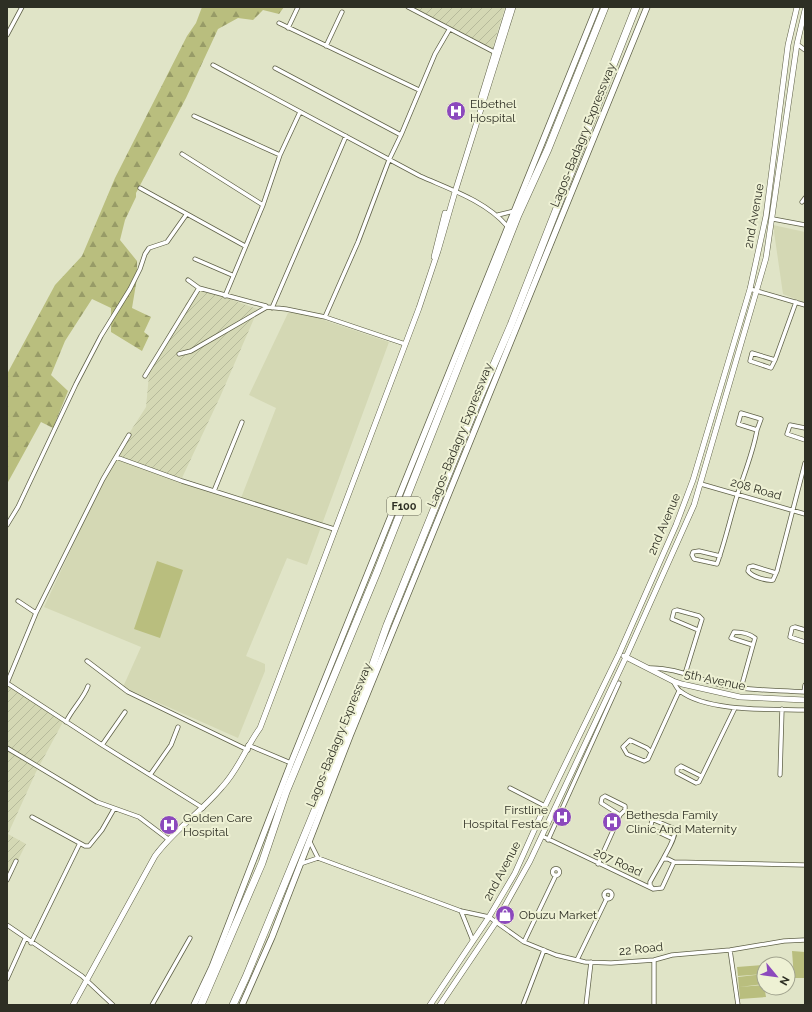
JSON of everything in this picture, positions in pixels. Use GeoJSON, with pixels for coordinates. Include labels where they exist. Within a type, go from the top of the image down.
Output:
{"type":"FeatureCollection","features":[{"type":"Feature","properties":{"kind":"highway","name":"F100"},"geometry":{"type":"LineString","coordinates":[[202,1005],[262,863],[286,792],[377,572],[518,216],[548,149],[605,7]]}},
{"type":"Feature","properties":{"kind":"highway","name":"Lagos-Badagry Expressway"},"geometry":{"type":"LineString","coordinates":[[232,1005],[246,977],[358,706],[390,618],[476,406],[511,325],[636,7]]}},
{"type":"Feature","properties":{"kind":"main road"},"geometry":{"type":"LineString","coordinates":[[194,1005],[212,967],[291,763],[507,226],[597,7]]}},
{"type":"Feature","properties":{"kind":"main road","name":"Lagos-Badagry Expressway"},"geometry":{"type":"LineString","coordinates":[[242,1005],[272,938],[309,840],[647,7]]}},
{"type":"Feature","properties":{"kind":"street"},"geometry":{"type":"LineString","coordinates":[[7,35],[22,7]]}},
{"type":"Feature","properties":{"kind":"street"},"geometry":{"type":"LineString","coordinates":[[288,28],[298,7]]}},
{"type":"Feature","properties":{"kind":"street"},"geometry":{"type":"LineString","coordinates":[[408,7],[497,54]]}},
{"type":"Feature","properties":{"kind":"street"},"geometry":{"type":"LineString","coordinates":[[497,54],[509,7]]}},
{"type":"Feature","properties":{"kind":"street"},"geometry":{"type":"LineString","coordinates":[[73,1005],[143,876],[168,839],[203,808],[231,776],[260,728],[334,529],[364,456],[419,308],[438,251],[453,191],[497,54],[514,7]]}},
{"type":"Feature","properties":{"kind":"street","name":"2nd Avenue"},"geometry":{"type":"LineString","coordinates":[[430,1005],[489,917],[515,873],[545,806],[619,654],[676,525],[693,480],[750,289],[766,216],[788,45],[797,7]]}},
{"type":"Feature","properties":{"kind":"street","name":"2nd Avenue"},"geometry":{"type":"LineString","coordinates":[[440,1005],[496,922],[542,836],[683,531],[701,484],[766,258],[773,219],[796,44],[805,10]]}},
{"type":"Feature","properties":{"kind":"street"},"geometry":{"type":"LineString","coordinates":[[326,46],[342,12]]}},
{"type":"Feature","properties":{"kind":"street"},"geometry":{"type":"LineString","coordinates":[[279,23],[420,90]]}},
{"type":"Feature","properties":{"kind":"street"},"geometry":{"type":"LineString","coordinates":[[325,317],[358,242],[389,160],[435,54],[449,30]]}},
{"type":"Feature","properties":{"kind":"street"},"geometry":{"type":"LineString","coordinates":[[796,44],[805,50]]}},
{"type":"Feature","properties":{"kind":"street"},"geometry":{"type":"LineString","coordinates":[[212,65],[389,160],[498,215],[507,226]]}},
{"type":"Feature","properties":{"kind":"street"},"geometry":{"type":"LineString","coordinates":[[275,68],[401,135]]}},
{"type":"Feature","properties":{"kind":"street"},"geometry":{"type":"LineString","coordinates":[[225,296],[232,275],[263,205],[280,155],[300,112]]}},
{"type":"Feature","properties":{"kind":"street"},"geometry":{"type":"LineString","coordinates":[[194,116],[280,155]]}},
{"type":"Feature","properties":{"kind":"street"},"geometry":{"type":"LineString","coordinates":[[272,308],[346,136]]}},
{"type":"Feature","properties":{"kind":"street"},"geometry":{"type":"LineString","coordinates":[[182,154],[263,205]]}},
{"type":"Feature","properties":{"kind":"street"},"geometry":{"type":"LineString","coordinates":[[140,188],[245,246]]}},
{"type":"Feature","properties":{"kind":"street"},"geometry":{"type":"LineString","coordinates":[[802,202],[805,198]]}},
{"type":"Feature","properties":{"kind":"street"},"geometry":{"type":"LineString","coordinates":[[498,215],[514,211]]}},
{"type":"Feature","properties":{"kind":"street"},"geometry":{"type":"LineString","coordinates":[[7,525],[18,507],[76,384],[101,336],[130,289],[140,269],[145,254],[149,248],[167,242],[186,214]]}},
{"type":"Feature","properties":{"kind":"street"},"geometry":{"type":"LineString","coordinates":[[773,219],[805,225]]}},
{"type":"Feature","properties":{"kind":"street"},"geometry":{"type":"LineString","coordinates":[[195,259],[232,275]]}},
{"type":"Feature","properties":{"kind":"street"},"geometry":{"type":"LineString","coordinates":[[188,280],[199,288],[225,296],[272,308],[286,308],[325,317],[405,344]]}},
{"type":"Feature","properties":{"kind":"street"},"geometry":{"type":"LineString","coordinates":[[145,376],[199,288]]}},
{"type":"Feature","properties":{"kind":"street"},"geometry":{"type":"LineString","coordinates":[[750,289],[805,305]]}},
{"type":"Feature","properties":{"kind":"street"},"geometry":{"type":"LineString","coordinates":[[775,360],[753,353],[749,359],[750,361],[771,368],[775,360],[796,302]]}},
{"type":"Feature","properties":{"kind":"street"},"geometry":{"type":"LineString","coordinates":[[179,354],[191,351],[267,306]]}},
{"type":"Feature","properties":{"kind":"street"},"geometry":{"type":"LineString","coordinates":[[720,556],[699,551],[693,552],[692,555],[694,559],[715,565],[717,564],[720,556],[738,494],[751,460],[760,419],[739,414],[738,424],[757,430]]}},
{"type":"Feature","properties":{"kind":"street"},"geometry":{"type":"LineString","coordinates":[[214,491],[242,422]]}},
{"type":"Feature","properties":{"kind":"street"},"geometry":{"type":"LineString","coordinates":[[805,428],[790,425],[787,434],[805,440]]}},
{"type":"Feature","properties":{"kind":"street"},"geometry":{"type":"LineString","coordinates":[[129,435],[116,457],[36,613],[7,683],[150,776],[203,808]]}},
{"type":"Feature","properties":{"kind":"street"},"geometry":{"type":"LineString","coordinates":[[116,457],[169,477],[334,529]]}},
{"type":"Feature","properties":{"kind":"street"},"geometry":{"type":"LineString","coordinates":[[776,573],[753,566],[749,567],[748,571],[750,574],[773,580],[776,573],[805,463]]}},
{"type":"Feature","properties":{"kind":"street","name":"208 Road"},"geometry":{"type":"LineString","coordinates":[[701,484],[805,514]]}},
{"type":"Feature","properties":{"kind":"street"},"geometry":{"type":"LineString","coordinates":[[18,601],[36,613]]}},
{"type":"Feature","properties":{"kind":"street"},"geometry":{"type":"LineString","coordinates":[[685,674],[698,630],[701,618],[677,610],[674,611],[672,619],[698,630]]}},
{"type":"Feature","properties":{"kind":"street"},"geometry":{"type":"LineString","coordinates":[[805,630],[795,627],[792,628],[790,635],[790,637],[805,642]]}},
{"type":"Feature","properties":{"kind":"street"},"geometry":{"type":"LineString","coordinates":[[741,688],[753,645],[754,637],[741,632],[734,632],[731,634],[731,638],[753,645]]}},
{"type":"Feature","properties":{"kind":"street","name":"5th Avenue"},"geometry":{"type":"LineString","coordinates":[[619,654],[673,681],[740,697],[805,700]]}},
{"type":"Feature","properties":{"kind":"street"},"geometry":{"type":"LineString","coordinates":[[88,660],[128,692],[248,747],[291,763]]}},
{"type":"Feature","properties":{"kind":"street"},"geometry":{"type":"LineString","coordinates":[[648,668],[668,669],[741,688],[804,692],[805,685]]}},
{"type":"Feature","properties":{"kind":"street"},"geometry":{"type":"LineString","coordinates":[[673,681],[679,691],[694,699],[735,708],[805,710]]}},
{"type":"Feature","properties":{"kind":"street"},"geometry":{"type":"LineString","coordinates":[[548,840],[619,683]]}},
{"type":"Feature","properties":{"kind":"street"},"geometry":{"type":"LineString","coordinates":[[66,722],[72,708],[86,692],[88,686]]}},
{"type":"Feature","properties":{"kind":"street"},"geometry":{"type":"LineString","coordinates":[[651,752],[630,740],[623,747],[627,754],[644,761],[648,759],[679,691]]}},
{"type":"Feature","properties":{"kind":"street"},"geometry":{"type":"LineString","coordinates":[[701,776],[681,766],[677,769],[676,773],[696,783],[701,780],[701,776],[735,708]]}},
{"type":"Feature","properties":{"kind":"street"},"geometry":{"type":"LineString","coordinates":[[780,775],[782,709]]}},
{"type":"Feature","properties":{"kind":"street"},"geometry":{"type":"LineString","coordinates":[[102,745],[125,712]]}},
{"type":"Feature","properties":{"kind":"street"},"geometry":{"type":"LineString","coordinates":[[150,776],[171,745],[178,727]]}},
{"type":"Feature","properties":{"kind":"street"},"geometry":{"type":"LineString","coordinates":[[7,748],[82,794],[106,806],[138,817],[168,839]]}},
{"type":"Feature","properties":{"kind":"street"},"geometry":{"type":"LineString","coordinates":[[510,788],[545,806]]}},
{"type":"Feature","properties":{"kind":"street"},"geometry":{"type":"LineString","coordinates":[[598,864],[620,815],[625,810],[625,806],[621,803],[605,796],[602,798],[600,803],[603,806],[620,815]]}},
{"type":"Feature","properties":{"kind":"street"},"geometry":{"type":"LineString","coordinates":[[32,817],[79,845],[89,846],[102,830],[114,808]]}},
{"type":"Feature","properties":{"kind":"street"},"geometry":{"type":"LineString","coordinates":[[653,889],[650,882],[664,859],[673,839],[675,829],[654,820],[652,821],[650,828],[673,839]]}},
{"type":"Feature","properties":{"kind":"street","name":"207 Road"},"geometry":{"type":"LineString","coordinates":[[542,836],[598,864],[621,872],[653,889],[662,888],[674,862]]}},
{"type":"Feature","properties":{"kind":"street"},"geometry":{"type":"LineString","coordinates":[[309,840],[318,858]]}},
{"type":"Feature","properties":{"kind":"street"},"geometry":{"type":"LineString","coordinates":[[31,943],[79,845]]}},
{"type":"Feature","properties":{"kind":"street"},"geometry":{"type":"LineString","coordinates":[[299,865],[318,858],[460,911],[489,917]]}},
{"type":"Feature","properties":{"kind":"street"},"geometry":{"type":"LineString","coordinates":[[664,859],[674,862],[805,865]]}},
{"type":"Feature","properties":{"kind":"street"},"geometry":{"type":"LineString","coordinates":[[7,880],[16,861]]}},
{"type":"Feature","properties":{"kind":"street"},"geometry":{"type":"LineString","coordinates":[[524,942],[556,875]]}},
{"type":"Feature","properties":{"kind":"street"},"geometry":{"type":"LineString","coordinates":[[577,960],[607,898]]}},
{"type":"Feature","properties":{"kind":"street"},"geometry":{"type":"LineString","coordinates":[[460,911],[473,941]]}},
{"type":"Feature","properties":{"kind":"street","name":"22 Road"},"geometry":{"type":"LineString","coordinates":[[489,917],[524,942],[556,955],[591,962],[654,960],[672,956],[730,950],[778,942],[805,940]]}},
{"type":"Feature","properties":{"kind":"street"},"geometry":{"type":"LineString","coordinates":[[7,925],[25,939],[66,965],[86,980],[113,1005]]}},
{"type":"Feature","properties":{"kind":"street"},"geometry":{"type":"LineString","coordinates":[[152,1005],[190,938]]}},
{"type":"Feature","properties":{"kind":"street"},"geometry":{"type":"LineString","coordinates":[[7,979],[25,939]]}},
{"type":"Feature","properties":{"kind":"street"},"geometry":{"type":"LineString","coordinates":[[523,1005],[544,950]]}},
{"type":"Feature","properties":{"kind":"street"},"geometry":{"type":"LineString","coordinates":[[730,950],[738,1005]]}},
{"type":"Feature","properties":{"kind":"street"},"geometry":{"type":"LineString","coordinates":[[654,960],[654,1005]]}},
{"type":"Feature","properties":{"kind":"street"},"geometry":{"type":"LineString","coordinates":[[586,1005],[591,962]]}},
{"type":"Feature","properties":{"kind":"shaded area"},"geometry":{"type":"Polygon","coordinates":[[[410,7],[505,7],[491,53],[410,7]]]}},
{"type":"Feature","properties":{"kind":"shaded area"},"geometry":{"type":"Polygon","coordinates":[[[773,225],[805,232],[805,303],[783,294],[773,225]]]}},
{"type":"Feature","properties":{"kind":"shaded area"},"geometry":{"type":"Polygon","coordinates":[[[196,287],[260,310],[256,314],[220,397],[181,480],[114,457],[146,407],[150,364],[196,287]]]}},
{"type":"Feature","properties":{"kind":"shaded area"},"geometry":{"type":"Polygon","coordinates":[[[288,313],[303,313],[389,342],[307,565],[287,558],[246,656],[265,664],[265,671],[238,738],[123,687],[141,647],[44,607],[114,457],[241,498],[276,408],[249,395],[288,313]]]}},
{"type":"Feature","properties":{"kind":"shaded area"},"geometry":{"type":"Polygon","coordinates":[[[7,684],[64,720],[36,772],[8,834],[26,844],[7,882],[7,684]]]}},
{"type":"Feature","properties":{"kind":"green space"},"geometry":{"type":"Polygon","coordinates":[[[202,7],[284,7],[279,14],[263,10],[253,20],[238,18],[218,29],[186,98],[136,193],[136,197],[125,220],[120,240],[137,261],[137,278],[132,308],[151,317],[144,332],[149,336],[142,351],[111,332],[111,308],[92,299],[65,341],[51,375],[68,391],[53,428],[41,422],[7,484],[7,374],[55,285],[82,256],[115,178],[187,36],[196,23],[202,7]]]}},
{"type":"Feature","properties":{"kind":"green space"},"geometry":{"type":"Polygon","coordinates":[[[157,561],[183,570],[160,638],[134,629],[157,561]]]}},
{"type":"Feature","properties":{"kind":"green space"},"geometry":{"type":"Polygon","coordinates":[[[792,951],[805,952],[805,978],[796,978],[796,956],[792,956],[792,951]]]}},
{"type":"Feature","properties":{"kind":"green space"},"geometry":{"type":"Polygon","coordinates":[[[756,966],[756,975],[738,976],[737,967],[756,966]]]}},
{"type":"Feature","properties":{"kind":"green space"},"geometry":{"type":"Polygon","coordinates":[[[756,975],[756,985],[739,987],[756,986],[756,996],[766,997],[740,999],[738,977],[756,975]]]}},
{"type":"Feature","properties":{"kind":"place","name":"Elbethel Hospital"},"geometry":{"type":"Point","coordinates":[456,111]}},
{"type":"Feature","properties":{"kind":"place","name":"Firstline Hospital Festac"},"geometry":{"type":"Point","coordinates":[562,817]}},
{"type":"Feature","properties":{"kind":"place","name":"Bethesda Family Clinic And Maternity"},"geometry":{"type":"Point","coordinates":[612,822]}},
{"type":"Feature","properties":{"kind":"place","name":"Golden Care Hospital"},"geometry":{"type":"Point","coordinates":[169,825]}},
{"type":"Feature","properties":{"kind":"place","name":"Obuzu Market"},"geometry":{"type":"Point","coordinates":[505,915]}}]}
